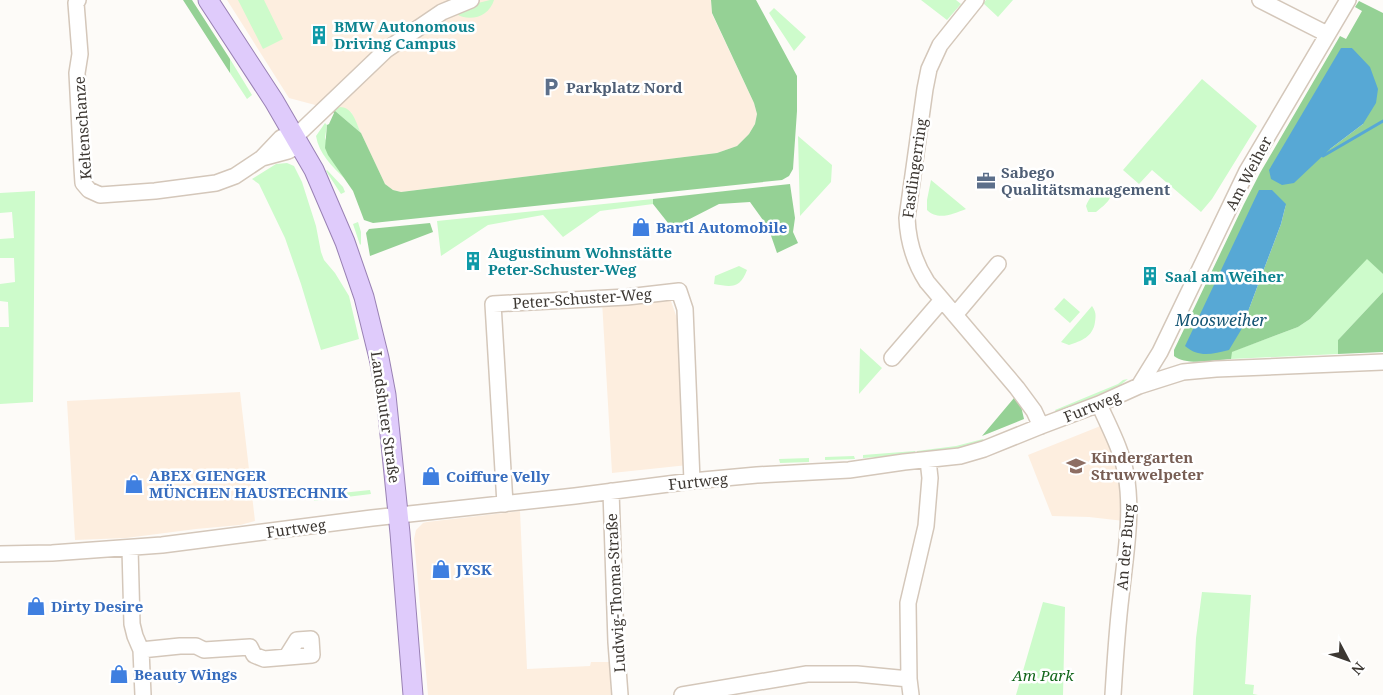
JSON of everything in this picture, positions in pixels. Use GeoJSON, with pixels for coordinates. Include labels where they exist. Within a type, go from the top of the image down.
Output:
{"type":"FeatureCollection","features":[{"type":"Feature","properties":{"kind":"main road","name":"Landshuter Straße"},"geometry":{"type":"LineString","coordinates":[[208,0],[253,67],[314,170],[345,242],[364,297],[380,358],[386,395],[414,695]]}},
{"type":"Feature","properties":{"kind":"street","name":"Keltenschanze"},"geometry":{"type":"LineString","coordinates":[[75,1],[80,54],[77,73],[83,183],[90,190],[100,194],[216,183],[235,176],[262,158],[281,138],[295,138],[386,50],[442,12],[471,0]]}},
{"type":"Feature","properties":{"kind":"street","name":"Fastlingerring"},"geometry":{"type":"LineString","coordinates":[[976,0],[940,45],[929,69],[906,218],[912,253],[918,268],[927,282],[1017,388],[1034,411],[1041,426]]}},
{"type":"Feature","properties":{"kind":"street"},"geometry":{"type":"LineString","coordinates":[[1260,0],[1327,34]]}},
{"type":"Feature","properties":{"kind":"street","name":"Am Weiher"},"geometry":{"type":"LineString","coordinates":[[1139,386],[1160,352],[1247,171],[1348,0]]}},
{"type":"Feature","properties":{"kind":"street"},"geometry":{"type":"LineString","coordinates":[[955,315],[998,264]]}},
{"type":"Feature","properties":{"kind":"street","name":"Peter-Schuster-Weg"},"geometry":{"type":"LineString","coordinates":[[505,504],[494,304],[627,297],[679,291],[685,309],[692,481]]}},
{"type":"Feature","properties":{"kind":"street"},"geometry":{"type":"LineString","coordinates":[[892,358],[942,300]]}},
{"type":"Feature","properties":{"kind":"street"},"geometry":{"type":"LineString","coordinates":[[1160,352],[1172,366],[1183,372]]}},
{"type":"Feature","properties":{"kind":"street","name":"Furtweg"},"geometry":{"type":"LineString","coordinates":[[0,554],[52,553],[162,545],[692,481],[849,470],[960,456],[984,449],[1099,404],[1139,386],[1183,372],[1383,362]]}},
{"type":"Feature","properties":{"kind":"street","name":"An der Burg"},"geometry":{"type":"LineString","coordinates":[[1099,404],[1119,448],[1126,472],[1130,497],[1113,695]]}},
{"type":"Feature","properties":{"kind":"street"},"geometry":{"type":"LineString","coordinates":[[912,695],[909,679],[908,603],[926,526],[930,478],[928,460]]}},
{"type":"Feature","properties":{"kind":"street","name":"Ludwig-Thoma-Straße"},"geometry":{"type":"LineString","coordinates":[[611,491],[616,642],[620,695]]}},
{"type":"Feature","properties":{"kind":"street"},"geometry":{"type":"LineString","coordinates":[[130,548],[132,624],[141,650],[143,695]]}},
{"type":"Feature","properties":{"kind":"street"},"geometry":{"type":"LineString","coordinates":[[141,650],[188,646],[196,646],[204,650],[250,647],[254,655],[264,659],[287,656]]}},
{"type":"Feature","properties":{"kind":"street"},"geometry":{"type":"LineString","coordinates":[[682,695],[756,689],[807,674],[856,674],[909,679]]}},
{"type":"Feature","properties":{"kind":"shaded area","name":"Parkplatz Nord"},"geometry":{"type":"Polygon","coordinates":[[[227,0],[711,0],[712,14],[754,103],[757,114],[755,124],[749,134],[737,146],[717,153],[401,192],[393,190],[385,184],[351,112],[334,110],[289,98],[227,0]]]}},
{"type":"Feature","properties":{"kind":"shaded area"},"geometry":{"type":"Polygon","coordinates":[[[667,297],[671,301],[681,330],[688,465],[612,473],[602,301],[667,297]]]}},
{"type":"Feature","properties":{"kind":"shaded area"},"geometry":{"type":"Polygon","coordinates":[[[240,392],[255,521],[240,525],[126,538],[75,540],[67,401],[240,392]]]}},
{"type":"Feature","properties":{"kind":"shaded area","name":"Kindergarten Struwwelpeter"},"geometry":{"type":"Polygon","coordinates":[[[1103,425],[1123,475],[1124,521],[1089,517],[1052,516],[1028,455],[1103,425]]]}},
{"type":"Feature","properties":{"kind":"shaded area"},"geometry":{"type":"Polygon","coordinates":[[[520,511],[527,669],[590,666],[591,662],[610,662],[611,695],[428,695],[414,539],[416,530],[423,523],[427,522],[520,511]]]}},
{"type":"Feature","properties":{"kind":"green space"},"geometry":{"type":"Polygon","coordinates":[[[183,0],[192,0],[230,59],[230,73],[183,0]]]}},
{"type":"Feature","properties":{"kind":"green space"},"geometry":{"type":"Polygon","coordinates":[[[238,0],[264,0],[283,39],[263,49],[238,0]]]}},
{"type":"Feature","properties":{"kind":"green space"},"geometry":{"type":"Polygon","coordinates":[[[494,0],[488,11],[478,17],[466,18],[455,13],[474,4],[494,0]]]}},
{"type":"Feature","properties":{"kind":"green space"},"geometry":{"type":"Polygon","coordinates":[[[711,0],[756,0],[797,76],[797,111],[793,169],[789,176],[782,180],[373,223],[364,220],[353,191],[325,148],[327,125],[334,110],[361,133],[385,184],[393,190],[401,192],[717,153],[737,146],[749,134],[755,124],[757,114],[754,103],[712,13],[711,0]]]}},
{"type":"Feature","properties":{"kind":"green space"},"geometry":{"type":"Polygon","coordinates":[[[921,0],[956,0],[961,4],[947,20],[921,0]]]}},
{"type":"Feature","properties":{"kind":"green space"},"geometry":{"type":"Polygon","coordinates":[[[986,0],[1013,0],[998,17],[983,3],[986,0]]]}},
{"type":"Feature","properties":{"kind":"green space"},"geometry":{"type":"Polygon","coordinates":[[[1359,1],[1383,13],[1383,274],[1367,259],[1310,319],[1298,327],[1232,352],[1231,359],[1193,362],[1179,359],[1174,356],[1174,350],[1244,204],[1340,36],[1346,39],[1362,11],[1355,7],[1359,1]],[[1352,48],[1330,149],[1363,124],[1352,48]],[[1286,204],[1241,330],[1281,224],[1286,204]]]}},
{"type":"Feature","properties":{"kind":"green space"},"geometry":{"type":"Polygon","coordinates":[[[774,8],[806,37],[794,51],[769,13],[774,8]]]}},
{"type":"Feature","properties":{"kind":"green space"},"geometry":{"type":"Polygon","coordinates":[[[230,59],[252,95],[247,99],[230,73],[230,59]]]}},
{"type":"Feature","properties":{"kind":"green space"},"geometry":{"type":"Polygon","coordinates":[[[1202,79],[1257,126],[1212,199],[1201,212],[1152,170],[1139,184],[1123,170],[1202,79]]]}},
{"type":"Feature","properties":{"kind":"green space"},"geometry":{"type":"Polygon","coordinates":[[[340,107],[351,113],[361,133],[334,110],[340,107]]]}},
{"type":"Feature","properties":{"kind":"green space"},"geometry":{"type":"Polygon","coordinates":[[[325,123],[327,125],[325,138],[337,167],[344,178],[320,148],[316,136],[325,123]]]}},
{"type":"Feature","properties":{"kind":"green space"},"geometry":{"type":"Polygon","coordinates":[[[798,136],[832,165],[831,182],[800,216],[798,136]]]}},
{"type":"Feature","properties":{"kind":"green space"},"geometry":{"type":"Polygon","coordinates":[[[287,163],[294,166],[302,182],[316,226],[324,260],[335,273],[349,296],[359,339],[321,350],[285,238],[259,184],[252,179],[276,164],[287,163]]]}},
{"type":"Feature","properties":{"kind":"green space"},"geometry":{"type":"Polygon","coordinates":[[[327,170],[343,187],[345,192],[341,194],[327,170]]]}},
{"type":"Feature","properties":{"kind":"green space"},"geometry":{"type":"Polygon","coordinates":[[[931,180],[966,209],[941,216],[927,210],[931,180]]]}},
{"type":"Feature","properties":{"kind":"green space"},"geometry":{"type":"Polygon","coordinates":[[[790,184],[795,218],[793,232],[798,243],[777,253],[768,227],[750,202],[719,204],[672,228],[653,204],[653,199],[790,184]]]}},
{"type":"Feature","properties":{"kind":"green space"},"geometry":{"type":"Polygon","coordinates":[[[1105,186],[1111,190],[1109,200],[1096,212],[1088,212],[1086,206],[1089,200],[1096,191],[1105,186]]]}},
{"type":"Feature","properties":{"kind":"green space"},"geometry":{"type":"Polygon","coordinates":[[[35,191],[33,402],[0,404],[0,327],[9,327],[8,302],[0,301],[0,284],[15,282],[14,258],[0,258],[0,239],[14,238],[12,212],[0,213],[0,193],[35,191]]]}},
{"type":"Feature","properties":{"kind":"green space"},"geometry":{"type":"Polygon","coordinates":[[[653,199],[653,204],[600,211],[563,237],[543,215],[488,225],[441,256],[437,221],[653,199]]]}},
{"type":"Feature","properties":{"kind":"green space"},"geometry":{"type":"Polygon","coordinates":[[[358,222],[361,232],[360,245],[353,224],[358,222]]]}},
{"type":"Feature","properties":{"kind":"green space"},"geometry":{"type":"Polygon","coordinates":[[[430,223],[433,232],[370,256],[366,233],[369,229],[430,223]]]}},
{"type":"Feature","properties":{"kind":"green space"},"geometry":{"type":"Polygon","coordinates":[[[1367,258],[1383,274],[1383,292],[1338,340],[1338,354],[1231,359],[1231,352],[1298,327],[1310,319],[1367,258]]]}},
{"type":"Feature","properties":{"kind":"green space"},"geometry":{"type":"Polygon","coordinates":[[[739,266],[747,270],[738,284],[725,286],[714,284],[715,276],[739,266]]]}},
{"type":"Feature","properties":{"kind":"green space"},"geometry":{"type":"Polygon","coordinates":[[[1383,292],[1383,352],[1338,354],[1338,340],[1383,292]]]}},
{"type":"Feature","properties":{"kind":"green space"},"geometry":{"type":"Polygon","coordinates":[[[1064,298],[1080,312],[1070,323],[1054,309],[1064,298]]]}},
{"type":"Feature","properties":{"kind":"green space"},"geometry":{"type":"Polygon","coordinates":[[[1092,306],[1096,315],[1094,327],[1089,335],[1069,345],[1061,342],[1092,306]]]}},
{"type":"Feature","properties":{"kind":"green space"},"geometry":{"type":"Polygon","coordinates":[[[860,348],[882,368],[859,394],[860,348]]]}},
{"type":"Feature","properties":{"kind":"green space"},"geometry":{"type":"Polygon","coordinates":[[[1128,379],[1119,386],[1056,412],[1055,410],[1118,384],[1123,380],[1128,379]]]}},
{"type":"Feature","properties":{"kind":"green space"},"geometry":{"type":"Polygon","coordinates":[[[1014,398],[1021,406],[1024,419],[982,436],[1014,398]]]}},
{"type":"Feature","properties":{"kind":"green space"},"geometry":{"type":"Polygon","coordinates":[[[983,439],[984,441],[957,449],[917,454],[917,451],[956,446],[983,439]]]}},
{"type":"Feature","properties":{"kind":"green space"},"geometry":{"type":"Polygon","coordinates":[[[915,451],[916,454],[863,458],[863,455],[915,451]]]}},
{"type":"Feature","properties":{"kind":"green space"},"geometry":{"type":"Polygon","coordinates":[[[854,456],[855,459],[825,460],[825,457],[854,456]]]}},
{"type":"Feature","properties":{"kind":"green space"},"geometry":{"type":"Polygon","coordinates":[[[809,458],[809,462],[780,463],[779,459],[809,458]]]}},
{"type":"Feature","properties":{"kind":"green space"},"geometry":{"type":"Polygon","coordinates":[[[370,490],[371,494],[314,501],[313,496],[370,490]]]}},
{"type":"Feature","properties":{"kind":"green space"},"geometry":{"type":"Polygon","coordinates":[[[1202,592],[1251,595],[1245,684],[1254,685],[1253,694],[1258,695],[1193,695],[1196,638],[1202,592]]]}},
{"type":"Feature","properties":{"kind":"green space","name":"Am Park"},"geometry":{"type":"Polygon","coordinates":[[[1043,602],[1065,607],[1063,695],[1016,695],[1043,602]]]}},
{"type":"Feature","properties":{"kind":"water"},"geometry":{"type":"Polygon","coordinates":[[[1341,48],[1352,48],[1370,67],[1378,89],[1376,103],[1363,124],[1330,149],[1294,183],[1282,185],[1271,179],[1269,170],[1341,48]]]}},
{"type":"Feature","properties":{"kind":"water","name":"Moosweiher"},"geometry":{"type":"Polygon","coordinates":[[[1259,190],[1272,190],[1286,204],[1281,224],[1241,330],[1229,350],[1201,354],[1190,350],[1185,346],[1259,190]]]}},
{"type":"Feature","properties":{"kind":"waterway"},"geometry":{"type":"LineString","coordinates":[[1323,156],[1383,121]]}},
{"type":"Feature","properties":{"kind":"place","name":"BMW Autonomous Driving Campus"},"geometry":{"type":"Point","coordinates":[319,35]}},
{"type":"Feature","properties":{"kind":"place","name":"Parkplatz Nord"},"geometry":{"type":"Point","coordinates":[551,87]}},
{"type":"Feature","properties":{"kind":"place","name":"Sabego Qualitätsmanagement"},"geometry":{"type":"Point","coordinates":[986,181]}},
{"type":"Feature","properties":{"kind":"place","name":"Bartl Automobile"},"geometry":{"type":"Point","coordinates":[641,227]}},
{"type":"Feature","properties":{"kind":"place","name":"Augustinum Wohnstätte Peter-Schuster-Weg"},"geometry":{"type":"Point","coordinates":[473,261]}},
{"type":"Feature","properties":{"kind":"place","name":"Saal am Weiher"},"geometry":{"type":"Point","coordinates":[1150,276]}},
{"type":"Feature","properties":{"kind":"place","name":"Kindergarten Struwwelpeter"},"geometry":{"type":"Point","coordinates":[1076,466]}},
{"type":"Feature","properties":{"kind":"place","name":"Coiffure Velly"},"geometry":{"type":"Point","coordinates":[431,476]}},
{"type":"Feature","properties":{"kind":"place","name":"ABEX GIENGER MÜNCHEN HAUSTECHNIK"},"geometry":{"type":"Point","coordinates":[134,484]}},
{"type":"Feature","properties":{"kind":"place","name":"JYSK"},"geometry":{"type":"Point","coordinates":[441,569]}},
{"type":"Feature","properties":{"kind":"place","name":"Dirty Desire"},"geometry":{"type":"Point","coordinates":[36,606]}},
{"type":"Feature","properties":{"kind":"place","name":"Beauty Wings"},"geometry":{"type":"Point","coordinates":[119,674]}}]}
